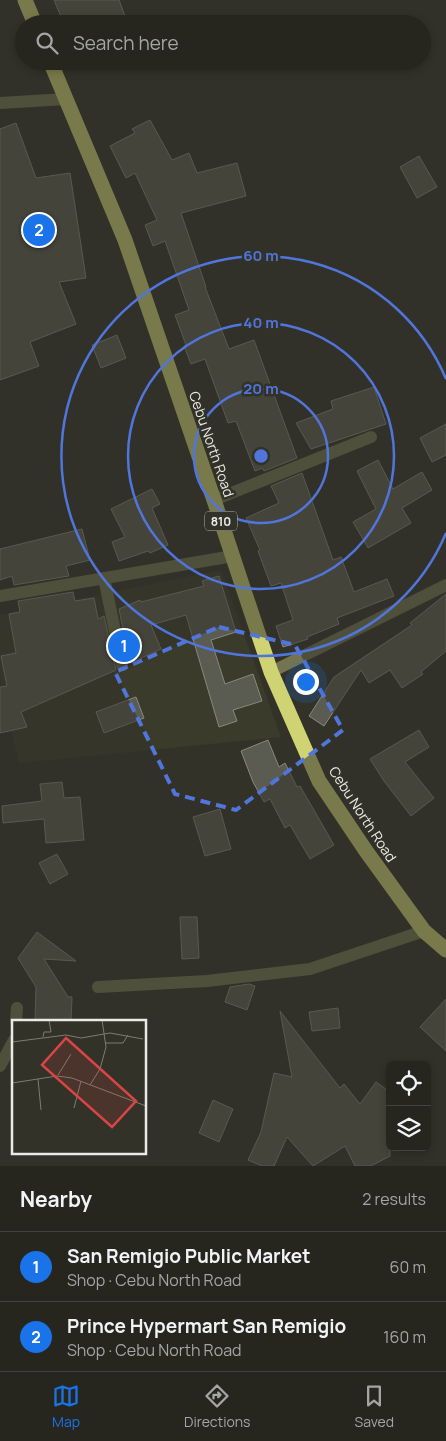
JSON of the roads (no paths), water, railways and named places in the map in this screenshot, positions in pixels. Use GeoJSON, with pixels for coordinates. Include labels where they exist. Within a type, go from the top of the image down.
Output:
{"type":"FeatureCollection","features":[{"type":"Feature","properties":{"kind":"highway"},"geometry":{"type":"LineString","coordinates":[[25,0],[31,15]]}},
{"type":"Feature","properties":{"kind":"highway","name":"Cebu North Road"},"geometry":{"type":"LineString","coordinates":[[54,70],[125,240],[271,672],[319,782],[424,931],[446,950]]}},
{"type":"Feature","properties":{"kind":"street"},"geometry":{"type":"LineString","coordinates":[[0,103],[66,99]]}},
{"type":"Feature","properties":{"kind":"street"},"geometry":{"type":"LineString","coordinates":[[214,500],[370,436]]}},
{"type":"Feature","properties":{"kind":"street"},"geometry":{"type":"LineString","coordinates":[[0,596],[233,556]]}},
{"type":"Feature","properties":{"kind":"street"},"geometry":{"type":"LineString","coordinates":[[104,578],[122,666]]}},
{"type":"Feature","properties":{"kind":"street"},"geometry":{"type":"LineString","coordinates":[[271,672],[446,585]]}},
{"type":"Feature","properties":{"kind":"street"},"geometry":{"type":"LineString","coordinates":[[98,987],[207,981],[310,968],[424,931]]}},
{"type":"Feature","properties":{"kind":"street"},"geometry":{"type":"LineString","coordinates":[[0,1066],[12,1044]]}},
{"type":"Feature","properties":{"kind":"place","name":"Prince Hypermart San Remigio"},"geometry":{"type":"Point","coordinates":[39,230]}},
{"type":"Feature","properties":{"kind":"place","name":"San Remigio Public Market"},"geometry":{"type":"Point","coordinates":[124,646]}}]}
